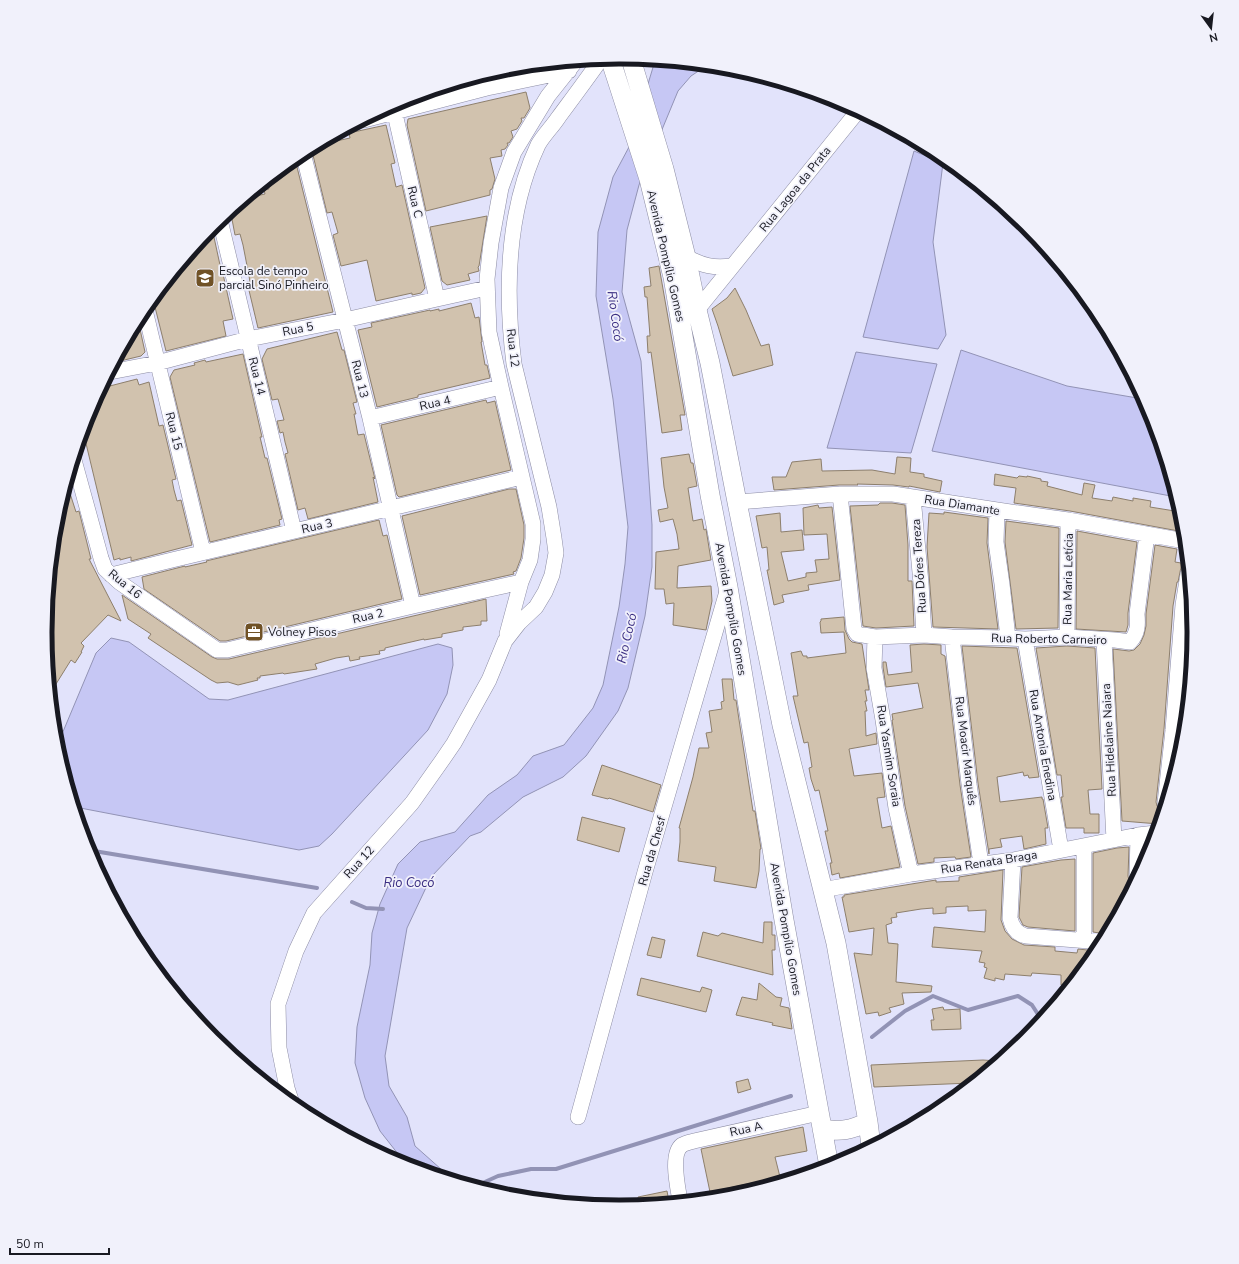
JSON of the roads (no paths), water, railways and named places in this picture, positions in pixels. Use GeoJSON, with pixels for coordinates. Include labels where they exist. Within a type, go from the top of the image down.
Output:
{"type":"FeatureCollection","features":[{"type":"Feature","properties":{"kind":"main road","name":"Avenida Pompílio Gomes"},"geometry":{"type":"LineString","coordinates":[[610,65],[657,174],[686,256],[710,363],[782,725],[836,942],[870,1141]]}},
{"type":"Feature","properties":{"kind":"main road","name":"Avenida Pompílio Gomes"},"geometry":{"type":"LineString","coordinates":[[632,65],[657,174],[655,209],[673,276],[710,495],[728,587],[784,920],[828,1159]]}},
{"type":"Feature","properties":{"kind":"main road"},"geometry":{"type":"LineString","coordinates":[[821,1121],[833,1131],[844,1131],[856,1128],[868,1122]]}},
{"type":"Feature","properties":{"kind":"street","name":"Rua 12"},"geometry":{"type":"LineString","coordinates":[[505,641],[519,623],[536,607],[545,592],[552,575],[556,553],[549,507],[514,364],[511,340],[509,284],[517,210],[523,188],[539,144],[604,65]]}},
{"type":"Feature","properties":{"kind":"street","name":"Rua 12"},"geometry":{"type":"LineString","coordinates":[[289,1093],[279,1048],[278,1004],[303,934],[314,913],[412,803],[454,743],[489,680],[505,641],[520,582],[530,560],[533,524],[489,332],[487,288],[494,220],[506,170],[518,143],[526,130],[548,96],[572,67]]}},
{"type":"Feature","properties":{"kind":"street"},"geometry":{"type":"LineString","coordinates":[[420,101],[485,82],[572,67]]}},
{"type":"Feature","properties":{"kind":"street","name":"Rua C"},"geometry":{"type":"LineString","coordinates":[[395,111],[437,299]]}},
{"type":"Feature","properties":{"kind":"street","name":"Rua Lagoa da Prata"},"geometry":{"type":"LineString","coordinates":[[697,310],[854,116]]}},
{"type":"Feature","properties":{"kind":"street","name":"Rua 13"},"geometry":{"type":"LineString","coordinates":[[305,160],[370,418],[413,606]]}},
{"type":"Feature","properties":{"kind":"street","name":"Rua 14"},"geometry":{"type":"LineString","coordinates":[[222,227],[294,531]]}},
{"type":"Feature","properties":{"kind":"street"},"geometry":{"type":"LineString","coordinates":[[686,256],[706,266],[732,266]]}},
{"type":"Feature","properties":{"kind":"street","name":"Rua 5"},"geometry":{"type":"LineString","coordinates":[[116,371],[157,363],[248,339],[345,320],[487,288]]}},
{"type":"Feature","properties":{"kind":"street","name":"Rua 15"},"geometry":{"type":"LineString","coordinates":[[146,320],[203,552]]}},
{"type":"Feature","properties":{"kind":"street","name":"Rua 4"},"geometry":{"type":"LineString","coordinates":[[370,418],[501,387]]}},
{"type":"Feature","properties":{"kind":"street","name":"Rua 16"},"geometry":{"type":"LineString","coordinates":[[76,468],[101,558],[106,569],[119,582],[217,650]]}},
{"type":"Feature","properties":{"kind":"street","name":"Rua 3"},"geometry":{"type":"LineString","coordinates":[[111,575],[522,477]]}},
{"type":"Feature","properties":{"kind":"street","name":"Rua Diamante"},"geometry":{"type":"LineString","coordinates":[[737,502],[840,494],[893,494],[1068,520],[1179,540]]}},
{"type":"Feature","properties":{"kind":"street","name":"Rua Roberto Carneiro"},"geometry":{"type":"LineString","coordinates":[[840,494],[854,629],[857,634],[875,637],[924,635],[952,638],[1025,639],[1067,637],[1130,642],[1136,632],[1147,534]]}},
{"type":"Feature","properties":{"kind":"street","name":"Rua Dóres Tereza"},"geometry":{"type":"LineString","coordinates":[[913,497],[924,635]]}},
{"type":"Feature","properties":{"kind":"street"},"geometry":{"type":"LineString","coordinates":[[997,510],[996,542],[1008,638]]}},
{"type":"Feature","properties":{"kind":"street","name":"Rua Maria Letícia"},"geometry":{"type":"LineString","coordinates":[[1067,637],[1068,520]]}},
{"type":"Feature","properties":{"kind":"street","name":"Rua 2"},"geometry":{"type":"LineString","coordinates":[[217,650],[227,650],[520,582]]}},
{"type":"Feature","properties":{"kind":"street","name":"Rua da Chesf"},"geometry":{"type":"LineString","coordinates":[[578,1117],[645,872],[728,587]]}},
{"type":"Feature","properties":{"kind":"street"},"geometry":{"type":"LineString","coordinates":[[1167,781],[1185,590]]}},
{"type":"Feature","properties":{"kind":"street","name":"Rua Yasmim Soraia"},"geometry":{"type":"LineString","coordinates":[[875,637],[874,668],[884,720],[896,808],[911,874]]}},
{"type":"Feature","properties":{"kind":"street","name":"Rua Moacir Marquês"},"geometry":{"type":"LineString","coordinates":[[952,638],[969,784],[981,864]]}},
{"type":"Feature","properties":{"kind":"street","name":"Rua Antonia Enedina"},"geometry":{"type":"LineString","coordinates":[[1025,639],[1061,850]]}},
{"type":"Feature","properties":{"kind":"street","name":"Rua Hidelaine Naiara"},"geometry":{"type":"LineString","coordinates":[[1104,640],[1114,840]]}},
{"type":"Feature","properties":{"kind":"street","name":"Rua Renata Braga"},"geometry":{"type":"LineString","coordinates":[[822,890],[911,874],[1013,860],[1150,834]]}},
{"type":"Feature","properties":{"kind":"street"},"geometry":{"type":"LineString","coordinates":[[1137,863],[1138,835]]}},
{"type":"Feature","properties":{"kind":"street"},"geometry":{"type":"LineString","coordinates":[[1084,846],[1084,940]]}},
{"type":"Feature","properties":{"kind":"street"},"geometry":{"type":"LineString","coordinates":[[1013,860],[1010,918],[1012,926],[1021,934],[1026,936],[1095,941]]}},
{"type":"Feature","properties":{"kind":"street","name":"Rua A"},"geometry":{"type":"LineString","coordinates":[[679,1196],[676,1160],[677,1153],[683,1145],[694,1141],[821,1121]]}},
{"type":"Feature","properties":{"kind":"water","name":"Rio Cocó"},"geometry":{"type":"Polygon","coordinates":[[[653,66],[700,70],[691,76],[678,91],[639,185],[627,230],[622,292],[641,361],[652,525],[652,567],[645,616],[628,688],[618,711],[586,756],[563,777],[523,797],[481,832],[470,836],[431,877],[407,928],[385,1056],[389,1086],[407,1117],[415,1146],[442,1171],[398,1154],[380,1131],[365,1098],[355,1063],[357,1027],[370,965],[372,933],[380,904],[398,864],[420,842],[455,832],[488,795],[517,775],[533,756],[564,745],[593,708],[603,685],[619,607],[628,527],[613,399],[596,296],[598,232],[613,177],[629,147],[653,66]]]}},
{"type":"Feature","properties":{"kind":"water"},"geometry":{"type":"Polygon","coordinates":[[[914,151],[933,159],[943,166],[933,242],[946,335],[938,349],[863,337],[914,151]]]}},
{"type":"Feature","properties":{"kind":"water"},"geometry":{"type":"Polygon","coordinates":[[[961,350],[1067,386],[1136,398],[1157,450],[1170,496],[932,451],[961,350]]]}},
{"type":"Feature","properties":{"kind":"water"},"geometry":{"type":"Polygon","coordinates":[[[856,352],[937,364],[911,453],[827,448],[856,352]]]}},
{"type":"Feature","properties":{"kind":"water"},"geometry":{"type":"Polygon","coordinates":[[[111,638],[129,642],[209,699],[228,700],[438,644],[452,648],[453,665],[447,694],[428,730],[332,834],[319,846],[299,850],[80,808],[71,779],[62,735],[96,653],[111,638]]]}},
{"type":"Feature","properties":{"kind":"waterway"},"geometry":{"type":"LineString","coordinates":[[96,851],[317,888]]}},
{"type":"Feature","properties":{"kind":"waterway"},"geometry":{"type":"LineString","coordinates":[[352,902],[366,908],[383,909]]}},
{"type":"Feature","properties":{"kind":"waterway"},"geometry":{"type":"LineString","coordinates":[[872,1037],[905,1011],[933,996],[968,1010],[1018,996],[1032,1005],[1038,1015]]}},
{"type":"Feature","properties":{"kind":"waterway"},"geometry":{"type":"LineString","coordinates":[[483,1183],[498,1176],[531,1169],[556,1169],[791,1096]]}},
{"type":"Feature","properties":{"kind":"place","name":"Escola de tempo parcial Sinó Pinheiro"},"geometry":{"type":"Point","coordinates":[205,278]}},
{"type":"Feature","properties":{"kind":"place","name":"Volney Pisos"},"geometry":{"type":"Point","coordinates":[254,632]}}]}
